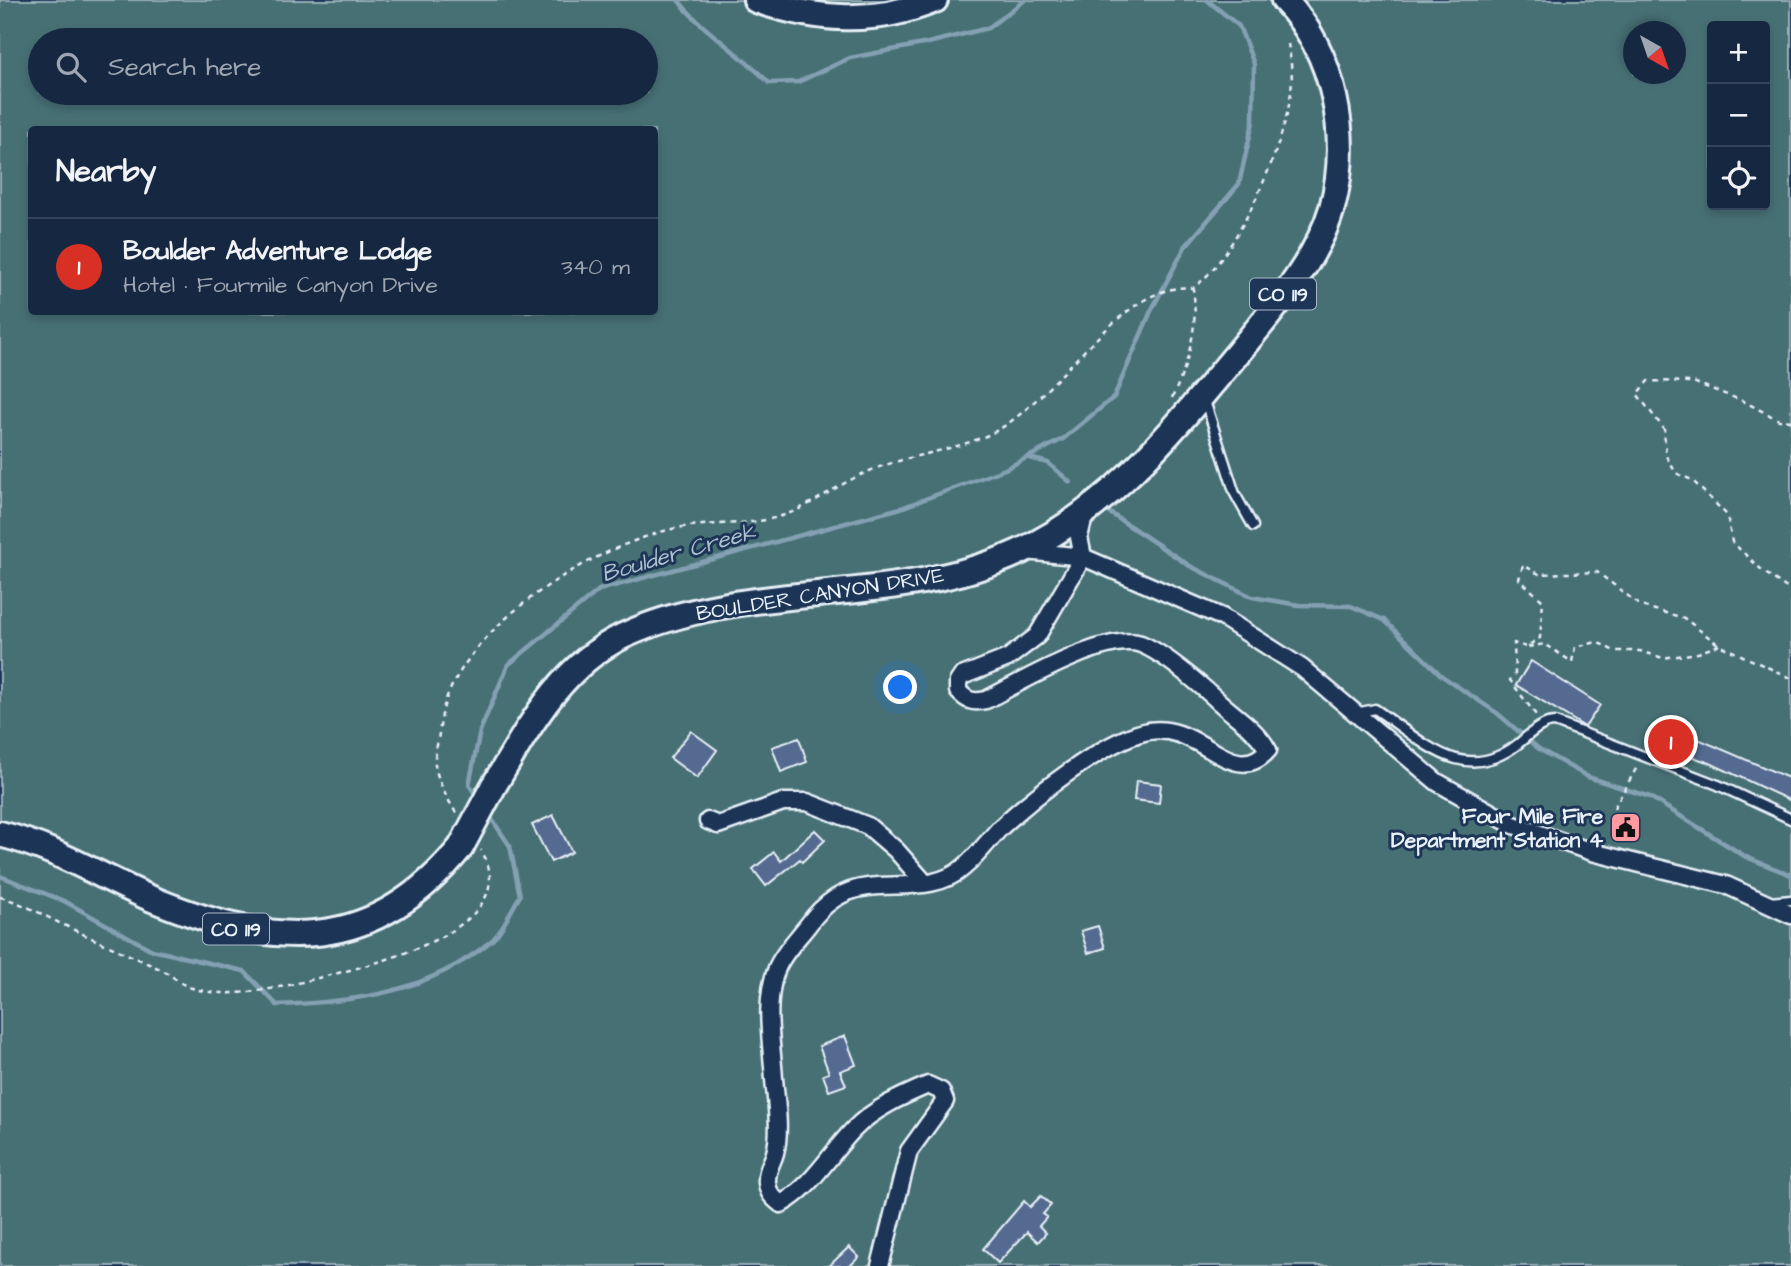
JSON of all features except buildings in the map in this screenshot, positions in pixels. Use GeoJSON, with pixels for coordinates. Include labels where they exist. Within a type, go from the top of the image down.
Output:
{"type":"FeatureCollection","features":[{"type":"Feature","properties":{"kind":"main road"},"geometry":{"type":"LineString","coordinates":[[757,0],[819,17],[857,19],[891,15],[935,0]]}},
{"type":"Feature","properties":{"kind":"main road","name":"BOULDER CANYON DRIVE"},"geometry":{"type":"LineString","coordinates":[[0,834],[40,845],[156,900],[231,928],[291,936],[330,931],[362,922],[394,907],[429,881],[461,847],[494,787],[552,693],[574,668],[622,637],[699,611],[764,598],[933,578],[1020,551],[1086,510],[1160,444],[1259,327],[1308,260],[1331,211],[1339,172],[1340,136],[1324,64],[1307,29],[1284,0]]}},
{"type":"Feature","properties":{"kind":"street"},"geometry":{"type":"LineString","coordinates":[[880,1266],[909,1151],[945,1101],[941,1091],[928,1085],[898,1097],[855,1128],[797,1195],[781,1204],[772,1197],[767,1186],[767,1169],[776,1152],[776,1103],[769,1017],[772,987],[777,967],[820,908],[830,901],[869,887],[900,887],[951,877],[1020,811],[1121,739],[1148,731],[1175,731],[1236,764],[1251,764],[1268,750],[1252,729],[1208,691],[1139,644],[1120,642],[1088,652],[976,702],[966,699],[958,691],[958,682],[962,676],[1008,658],[1037,636],[1083,557],[1079,537],[1086,510]]}},
{"type":"Feature","properties":{"kind":"street"},"geometry":{"type":"LineString","coordinates":[[1020,551],[1043,551],[1083,557],[1185,600],[1259,638],[1302,667],[1437,782],[1511,824],[1592,852],[1726,885],[1791,915]]}},
{"type":"Feature","properties":{"kind":"street"},"geometry":{"type":"LineString","coordinates":[[708,821],[718,825],[783,802],[807,802],[868,826],[896,850],[925,883]]}},
{"type":"Feature","properties":{"kind":"lane"},"geometry":{"type":"LineString","coordinates":[[1202,395],[1216,429],[1235,494],[1253,526]]}},
{"type":"Feature","properties":{"kind":"lane"},"geometry":{"type":"LineString","coordinates":[[1355,713],[1375,709],[1459,762],[1495,760],[1543,725],[1555,723],[1604,740],[1641,758],[1718,785],[1791,819]]}},
{"type":"Feature","properties":{"kind":"lane"},"geometry":{"type":"LineString","coordinates":[[1767,903],[1791,900]]}},
{"type":"Feature","properties":{"kind":"path"},"geometry":{"type":"LineString","coordinates":[[1148,299],[1180,287],[1193,288],[1206,279],[1237,234],[1271,162],[1291,96],[1288,44]]}},
{"type":"Feature","properties":{"kind":"path"},"geometry":{"type":"LineString","coordinates":[[1178,385],[1196,308],[1193,288]]}},
{"type":"Feature","properties":{"kind":"path"},"geometry":{"type":"LineString","coordinates":[[1791,421],[1779,420],[1744,401],[1693,382],[1648,381],[1637,394],[1664,429],[1665,456],[1676,473],[1692,480],[1727,515],[1732,542],[1764,572],[1791,591]]}},
{"type":"Feature","properties":{"kind":"path"},"geometry":{"type":"LineString","coordinates":[[1526,647],[1540,639],[1542,601],[1519,579],[1523,565],[1539,574],[1597,572],[1640,606],[1684,618],[1719,645],[1791,678]]}},
{"type":"Feature","properties":{"kind":"path"},"geometry":{"type":"LineString","coordinates":[[1543,725],[1510,680],[1516,674],[1514,643],[1526,647],[1545,644],[1572,662],[1575,647],[1597,642],[1614,651],[1640,651],[1663,658],[1698,653],[1719,645]]}},
{"type":"Feature","properties":{"kind":"path"},"geometry":{"type":"LineString","coordinates":[[1614,808],[1635,773]]}},
{"type":"Feature","properties":{"kind":"path"},"geometry":{"type":"LineString","coordinates":[[0,897],[164,971],[191,988],[221,993],[285,986],[385,961]]}},
{"type":"Feature","properties":{"kind":"green space"},"geometry":{"type":"Polygon","coordinates":[[[0,0],[1791,0],[1791,1266],[0,1266],[0,0]]]}},
{"type":"Feature","properties":{"kind":"waterway","name":"Boulder Creek"},"geometry":{"type":"LineString","coordinates":[[678,0],[699,23],[769,83],[798,82],[850,58],[988,28],[1025,0]]}},
{"type":"Feature","properties":{"kind":"waterway","name":"Boulder Creek"},"geometry":{"type":"LineString","coordinates":[[479,799],[469,785],[480,731],[508,665],[599,590],[901,508],[1005,469],[1063,439],[1114,397],[1151,311],[1185,247],[1239,184],[1253,122],[1254,64],[1239,26],[1207,0]]}},
{"type":"Feature","properties":{"kind":"waterway"},"geometry":{"type":"LineString","coordinates":[[1030,458],[1048,463],[1070,482]]}},
{"type":"Feature","properties":{"kind":"waterway"},"geometry":{"type":"LineString","coordinates":[[1107,511],[1190,566],[1252,597],[1299,605],[1351,606],[1384,620],[1442,676],[1497,713],[1539,749],[1588,777],[1650,797],[1746,857],[1791,875]]}},
{"type":"Feature","properties":{"kind":"waterway","name":"Boulder Creek"},"geometry":{"type":"LineString","coordinates":[[0,876],[64,901],[152,950],[244,971],[277,1005],[334,1001],[390,991],[442,973],[467,959],[495,937],[520,896],[510,846],[487,812]]}},
{"type":"Feature","properties":{"kind":"place","name":"Boulder Adventure Lodge"},"geometry":{"type":"Point","coordinates":[1671,742]}},
{"type":"Feature","properties":{"kind":"place","name":"Four Mile Fire Department Station 4"},"geometry":{"type":"Point","coordinates":[1626,828]}}]}
